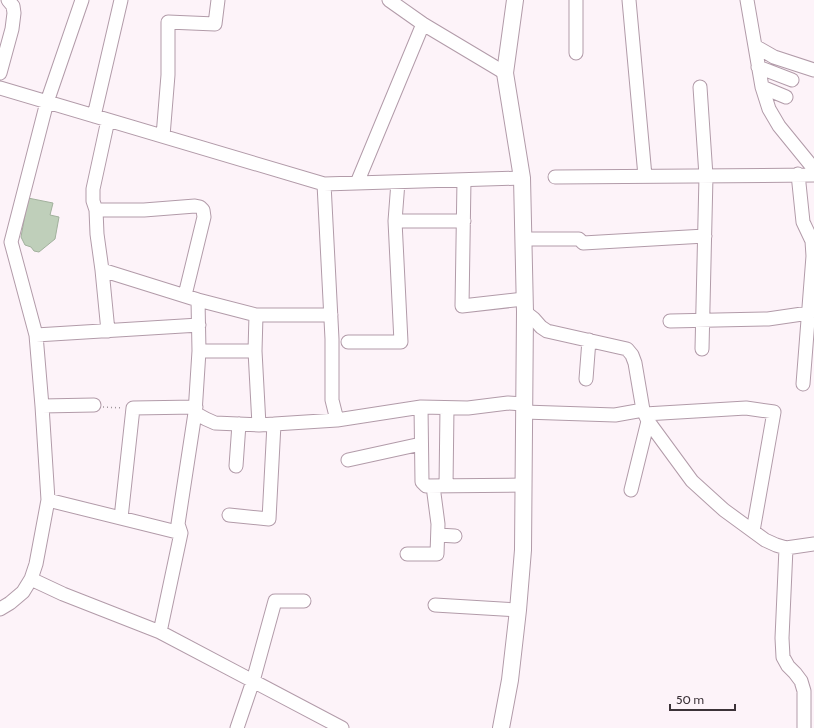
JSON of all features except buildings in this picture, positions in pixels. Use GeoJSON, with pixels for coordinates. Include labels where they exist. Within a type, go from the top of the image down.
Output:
{"type":"FeatureCollection","features":[{"type":"Feature","properties":{"kind":"main road"},"geometry":{"type":"LineString","coordinates":[[501,728],[510,680],[518,610],[524,485],[525,306],[522,178],[505,73],[515,0]]}},
{"type":"Feature","properties":{"kind":"street"},"geometry":{"type":"LineString","coordinates":[[0,73],[12,29],[14,13],[13,6],[8,0]]}},
{"type":"Feature","properties":{"kind":"street"},"geometry":{"type":"LineString","coordinates":[[0,609],[23,592],[31,579],[36,564],[48,500],[36,335],[6,241],[47,102],[82,0]]}},
{"type":"Feature","properties":{"kind":"street"},"geometry":{"type":"LineString","coordinates":[[94,116],[121,0]]}},
{"type":"Feature","properties":{"kind":"street"},"geometry":{"type":"LineString","coordinates":[[163,136],[168,75],[168,22],[215,24],[218,0]]}},
{"type":"Feature","properties":{"kind":"street"},"geometry":{"type":"LineString","coordinates":[[389,0],[423,24],[505,73]]}},
{"type":"Feature","properties":{"kind":"street"},"geometry":{"type":"LineString","coordinates":[[576,0],[576,53]]}},
{"type":"Feature","properties":{"kind":"street"},"geometry":{"type":"LineString","coordinates":[[629,0],[645,176]]}},
{"type":"Feature","properties":{"kind":"street"},"geometry":{"type":"LineString","coordinates":[[747,0],[762,88],[769,109],[779,126],[814,169]]}},
{"type":"Feature","properties":{"kind":"street"},"geometry":{"type":"LineString","coordinates":[[357,183],[423,24]]}},
{"type":"Feature","properties":{"kind":"street"},"geometry":{"type":"LineString","coordinates":[[755,46],[774,57],[814,70]]}},
{"type":"Feature","properties":{"kind":"street"},"geometry":{"type":"LineString","coordinates":[[758,67],[792,80]]}},
{"type":"Feature","properties":{"kind":"street"},"geometry":{"type":"LineString","coordinates":[[700,87],[706,176],[702,350]]}},
{"type":"Feature","properties":{"kind":"street"},"geometry":{"type":"LineString","coordinates":[[0,88],[324,184],[522,178]]}},
{"type":"Feature","properties":{"kind":"street"},"geometry":{"type":"LineString","coordinates":[[762,88],[786,96]]}},
{"type":"Feature","properties":{"kind":"street"},"geometry":{"type":"LineString","coordinates":[[108,120],[93,189],[93,202],[96,210],[97,234],[108,331]]}},
{"type":"Feature","properties":{"kind":"street"},"geometry":{"type":"LineString","coordinates":[[798,174],[803,222],[812,241],[813,256],[809,312],[811,333],[803,384]]}},
{"type":"Feature","properties":{"kind":"street"},"geometry":{"type":"LineString","coordinates":[[555,176],[814,175]]}},
{"type":"Feature","properties":{"kind":"street"},"geometry":{"type":"LineString","coordinates":[[464,180],[462,306],[525,306],[541,327],[547,330],[627,349],[632,355],[635,363],[645,415],[631,490]]}},
{"type":"Feature","properties":{"kind":"street"},"geometry":{"type":"LineString","coordinates":[[348,342],[401,342],[394,221],[398,182]]}},
{"type":"Feature","properties":{"kind":"street"},"geometry":{"type":"LineString","coordinates":[[324,184],[331,315],[332,400],[337,420]]}},
{"type":"Feature","properties":{"kind":"street"},"geometry":{"type":"LineString","coordinates":[[96,210],[144,210],[195,206],[200,207],[203,210],[204,217],[185,295]]}},
{"type":"Feature","properties":{"kind":"street"},"geometry":{"type":"LineString","coordinates":[[394,221],[464,221]]}},
{"type":"Feature","properties":{"kind":"street"},"geometry":{"type":"LineString","coordinates":[[523,239],[579,239],[583,243],[705,236]]}},
{"type":"Feature","properties":{"kind":"street"},"geometry":{"type":"LineString","coordinates":[[102,270],[198,300],[256,315],[331,315]]}},
{"type":"Feature","properties":{"kind":"street"},"geometry":{"type":"LineString","coordinates":[[160,632],[181,533],[178,524],[195,410],[199,351],[198,300]]}},
{"type":"Feature","properties":{"kind":"street"},"geometry":{"type":"LineString","coordinates":[[670,321],[768,319],[809,312]]}},
{"type":"Feature","properties":{"kind":"street"},"geometry":{"type":"LineString","coordinates":[[256,315],[255,351],[259,425]]}},
{"type":"Feature","properties":{"kind":"street"},"geometry":{"type":"LineString","coordinates":[[36,335],[199,325]]}},
{"type":"Feature","properties":{"kind":"street"},"geometry":{"type":"LineString","coordinates":[[586,379],[589,340]]}},
{"type":"Feature","properties":{"kind":"street"},"geometry":{"type":"LineString","coordinates":[[199,351],[255,351]]}},
{"type":"Feature","properties":{"kind":"street"},"geometry":{"type":"LineString","coordinates":[[121,518],[133,408],[195,410],[206,419],[215,423],[259,425],[337,420],[421,407],[468,408],[508,403],[524,408],[615,415],[645,415],[746,408],[774,412],[753,531]]}},
{"type":"Feature","properties":{"kind":"street"},"geometry":{"type":"LineString","coordinates":[[42,406],[94,405]]}},
{"type":"Feature","properties":{"kind":"street"},"geometry":{"type":"LineString","coordinates":[[421,407],[422,482],[426,486],[524,485]]}},
{"type":"Feature","properties":{"kind":"street"},"geometry":{"type":"LineString","coordinates":[[446,486],[447,408]]}},
{"type":"Feature","properties":{"kind":"street"},"geometry":{"type":"LineString","coordinates":[[645,415],[692,481],[724,510],[765,540],[776,545],[786,548],[814,544]]}},
{"type":"Feature","properties":{"kind":"street"},"geometry":{"type":"LineString","coordinates":[[236,466],[239,424]]}},
{"type":"Feature","properties":{"kind":"street"},"geometry":{"type":"LineString","coordinates":[[229,515],[269,519],[274,424]]}},
{"type":"Feature","properties":{"kind":"street"},"geometry":{"type":"LineString","coordinates":[[348,460],[421,444]]}},
{"type":"Feature","properties":{"kind":"street"},"geometry":{"type":"LineString","coordinates":[[407,554],[437,554],[438,524],[433,486]]}},
{"type":"Feature","properties":{"kind":"street"},"geometry":{"type":"LineString","coordinates":[[48,500],[181,533]]}},
{"type":"Feature","properties":{"kind":"street"},"geometry":{"type":"LineString","coordinates":[[438,535],[455,536]]}},
{"type":"Feature","properties":{"kind":"street"},"geometry":{"type":"LineString","coordinates":[[786,548],[782,638],[783,657],[788,666],[801,681],[804,691],[804,728]]}},
{"type":"Feature","properties":{"kind":"street"},"geometry":{"type":"LineString","coordinates":[[31,579],[63,594],[160,632],[342,728]]}},
{"type":"Feature","properties":{"kind":"street"},"geometry":{"type":"LineString","coordinates":[[237,728],[253,681],[275,600],[304,601]]}},
{"type":"Feature","properties":{"kind":"street"},"geometry":{"type":"LineString","coordinates":[[435,604],[518,610]]}},
{"type":"Feature","properties":{"kind":"path"},"geometry":{"type":"LineString","coordinates":[[94,405],[96,407],[133,408]]}}]}
